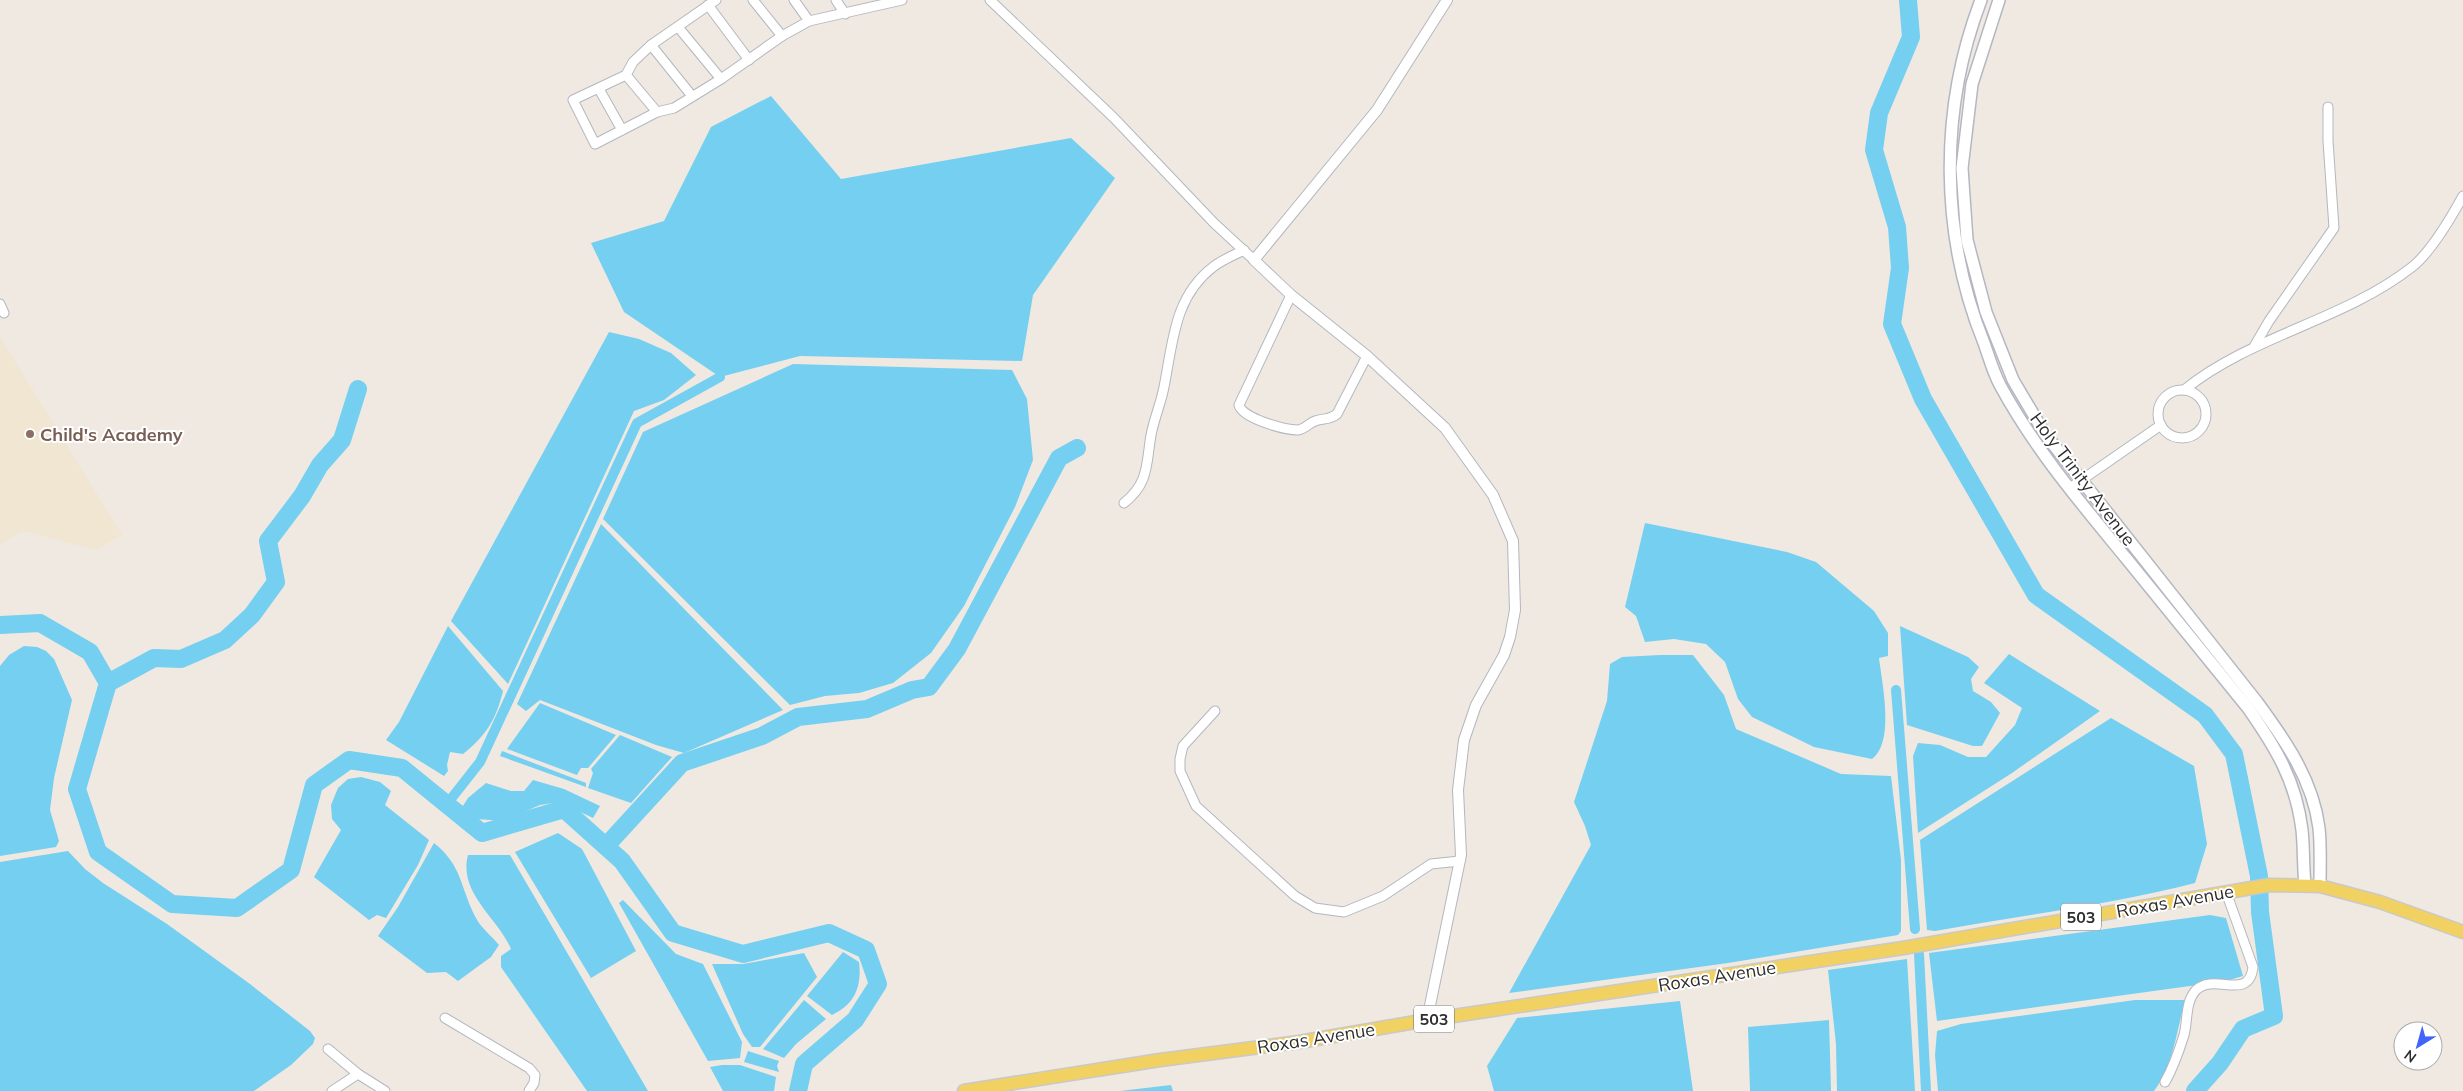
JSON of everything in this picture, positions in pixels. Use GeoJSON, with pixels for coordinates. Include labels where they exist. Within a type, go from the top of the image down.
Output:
{"type":"FeatureCollection","features":[{"type":"Feature","properties":{"kind":"main road","name":"Holy Trinity Avenue"},"geometry":{"type":"LineString","coordinates":[[1980,0],[1968,34],[1957,81],[1949,165],[1954,242],[1972,316],[1999,383],[2034,443],[2248,708],[2274,745],[2290,778],[2302,830],[2304,884]]}},
{"type":"Feature","properties":{"kind":"main road","name":"Holy Trinity Avenue"},"geometry":{"type":"LineString","coordinates":[[1999,0],[1972,84],[1962,168],[1967,240],[1986,312],[2013,380],[2045,434],[2258,702],[2284,738],[2304,774],[2319,828],[2320,886]]}},
{"type":"Feature","properties":{"kind":"main road"},"geometry":{"type":"LineString","coordinates":[[2290,778],[2304,774]]}},
{"type":"Feature","properties":{"kind":"main road","name":"Roxas Avenue"},"geometry":{"type":"LineString","coordinates":[[964,1091],[1160,1060],[1299,1042],[1427,1020],[1904,948],[2269,885],[2304,884],[2320,886],[2380,902],[2463,932]]}},
{"type":"Feature","properties":{"kind":"street"},"geometry":{"type":"LineString","coordinates":[[753,0],[782,36]]}},
{"type":"Feature","properties":{"kind":"street"},"geometry":{"type":"LineString","coordinates":[[794,0],[809,21]]}},
{"type":"Feature","properties":{"kind":"street"},"geometry":{"type":"LineString","coordinates":[[836,0],[846,14]]}},
{"type":"Feature","properties":{"kind":"street"},"geometry":{"type":"LineString","coordinates":[[749,60],[712,3],[651,45],[633,62],[626,74],[599,89],[573,100],[595,144],[657,112],[674,108],[721,79],[749,60],[782,36],[809,21],[902,0]]}},
{"type":"Feature","properties":{"kind":"street"},"geometry":{"type":"LineString","coordinates":[[990,0],[1114,118],[1214,223],[1291,295],[1368,356],[1445,428],[1493,495],[1513,541],[1515,610],[1510,637],[1504,655],[1470,719],[1459,765],[1460,861],[1427,1020]]}},
{"type":"Feature","properties":{"kind":"street"},"geometry":{"type":"LineString","coordinates":[[1254,260],[1377,110],[1447,0]]}},
{"type":"Feature","properties":{"kind":"street"},"geometry":{"type":"LineString","coordinates":[[678,27],[721,79]]}},
{"type":"Feature","properties":{"kind":"street"},"geometry":{"type":"LineString","coordinates":[[651,45],[692,96]]}},
{"type":"Feature","properties":{"kind":"street"},"geometry":{"type":"LineString","coordinates":[[626,74],[657,112]]}},
{"type":"Feature","properties":{"kind":"street"},"geometry":{"type":"LineString","coordinates":[[599,89],[622,130]]}},
{"type":"Feature","properties":{"kind":"street"},"geometry":{"type":"LineString","coordinates":[[2255,346],[2269,321],[2334,228],[2328,141],[2328,107]]}},
{"type":"Feature","properties":{"kind":"street"},"geometry":{"type":"LineString","coordinates":[[2184,390],[2192,393],[2204,406],[2204,423],[2199,430],[2183,438],[2174,436],[2161,425],[2158,417],[2161,403],[2169,394],[2184,390],[2206,372],[2255,346],[2367,296],[2414,266],[2449,223],[2463,196]]}},
{"type":"Feature","properties":{"kind":"street"},"geometry":{"type":"LineString","coordinates":[[1124,503],[1137,493],[1143,482],[1152,429],[1164,389],[1179,310],[1204,275],[1214,266],[1244,250]]}},
{"type":"Feature","properties":{"kind":"street"},"geometry":{"type":"LineString","coordinates":[[1291,295],[1239,405],[1240,410],[1245,415],[1277,426],[1296,430],[1302,429],[1314,421],[1332,418],[1337,414],[1368,356]]}},
{"type":"Feature","properties":{"kind":"street"},"geometry":{"type":"LineString","coordinates":[[0,304],[4,314]]}},
{"type":"Feature","properties":{"kind":"street"},"geometry":{"type":"LineString","coordinates":[[2070,488],[2161,425]]}},
{"type":"Feature","properties":{"kind":"street"},"geometry":{"type":"LineString","coordinates":[[1215,711],[1182,746],[1180,771],[1196,806],[1295,896],[1316,908],[1344,912],[1383,896],[1431,864],[1460,861]]}},
{"type":"Feature","properties":{"kind":"street"},"geometry":{"type":"LineString","coordinates":[[2165,1082],[2184,1033],[2191,995],[2199,987],[2214,983],[2240,985],[2248,982],[2252,976],[2253,967],[2230,891]]}},
{"type":"Feature","properties":{"kind":"street"},"geometry":{"type":"LineString","coordinates":[[445,1018],[529,1068],[535,1075],[534,1083],[529,1091]]}},
{"type":"Feature","properties":{"kind":"street"},"geometry":{"type":"LineString","coordinates":[[328,1049],[358,1074],[385,1091]]}},
{"type":"Feature","properties":{"kind":"street"},"geometry":{"type":"LineString","coordinates":[[332,1091],[358,1074]]}},
{"type":"Feature","properties":{"kind":"shaded area","name":"Child's Academy"},"geometry":{"type":"Polygon","coordinates":[[[0,337],[122,535],[96,550],[24,531],[0,544],[0,337]]]}},
{"type":"Feature","properties":{"kind":"water"},"geometry":{"type":"Polygon","coordinates":[[[771,96],[841,179],[1071,138],[1115,178],[1033,295],[1022,361],[800,356],[720,377],[624,312],[591,243],[664,221],[711,127],[771,96]]]}},
{"type":"Feature","properties":{"kind":"water"},"geometry":{"type":"Polygon","coordinates":[[[609,332],[639,339],[671,353],[696,375],[664,400],[634,411],[508,684],[451,621],[609,332]]]}},
{"type":"Feature","properties":{"kind":"water"},"geometry":{"type":"Polygon","coordinates":[[[793,364],[1012,370],[1027,399],[1033,460],[1015,507],[964,606],[931,653],[893,683],[859,693],[825,696],[790,705],[603,519],[643,432],[793,364]]]}},
{"type":"Feature","properties":{"kind":"water"},"geometry":{"type":"Polygon","coordinates":[[[1645,523],[1787,552],[1816,562],[1874,611],[1888,633],[1888,656],[1879,658],[1884,696],[1885,726],[1879,751],[1872,759],[1814,747],[1752,717],[1738,699],[1725,662],[1706,644],[1674,639],[1645,642],[1636,616],[1625,607],[1645,523]]]}},
{"type":"Feature","properties":{"kind":"water"},"geometry":{"type":"Polygon","coordinates":[[[601,524],[783,710],[684,753],[656,745],[540,700],[526,711],[517,704],[601,524]]]}},
{"type":"Feature","properties":{"kind":"water"},"geometry":{"type":"Polygon","coordinates":[[[448,626],[503,691],[494,718],[478,740],[463,754],[450,752],[447,765],[448,771],[444,776],[386,740],[399,722],[448,626]]]}},
{"type":"Feature","properties":{"kind":"water"},"geometry":{"type":"Polygon","coordinates":[[[1900,626],[1968,657],[1979,667],[1971,679],[1973,691],[1991,702],[2000,713],[1982,746],[1973,746],[1907,725],[1900,626]]]}},
{"type":"Feature","properties":{"kind":"water"},"geometry":{"type":"Polygon","coordinates":[[[24,646],[37,647],[46,651],[54,659],[72,700],[54,778],[50,810],[59,841],[56,847],[0,856],[0,666],[9,655],[24,646]]]}},
{"type":"Feature","properties":{"kind":"water"},"geometry":{"type":"Polygon","coordinates":[[[2009,654],[2100,711],[2012,773],[1918,833],[1913,756],[1918,743],[1940,745],[1968,757],[1986,757],[2015,725],[2022,708],[1984,683],[2009,654]]]}},
{"type":"Feature","properties":{"kind":"water"},"geometry":{"type":"Polygon","coordinates":[[[1693,655],[1724,695],[1736,729],[1841,774],[1891,776],[1901,860],[1901,931],[1898,935],[1728,963],[1509,993],[1591,845],[1574,802],[1607,701],[1610,664],[1622,657],[1693,655]]]}},
{"type":"Feature","properties":{"kind":"water"},"geometry":{"type":"Polygon","coordinates":[[[540,703],[616,735],[588,768],[581,768],[577,775],[507,749],[540,703]]]}},
{"type":"Feature","properties":{"kind":"water"},"geometry":{"type":"Polygon","coordinates":[[[2111,718],[2194,766],[2207,844],[2195,883],[2098,904],[1935,931],[1927,930],[1920,840],[2111,718]]]}},
{"type":"Feature","properties":{"kind":"water"},"geometry":{"type":"Polygon","coordinates":[[[620,735],[672,757],[631,803],[588,788],[593,773],[591,769],[620,735]]]}},
{"type":"Feature","properties":{"kind":"water"},"geometry":{"type":"Polygon","coordinates":[[[502,751],[586,783],[586,787],[500,756],[502,751]]]}},
{"type":"Feature","properties":{"kind":"water"},"geometry":{"type":"Polygon","coordinates":[[[361,777],[380,782],[391,791],[385,805],[429,840],[418,865],[386,918],[377,915],[369,920],[314,877],[341,830],[332,819],[331,805],[338,788],[348,779],[361,777]]]}},
{"type":"Feature","properties":{"kind":"water"},"geometry":{"type":"Polygon","coordinates":[[[533,780],[564,789],[600,806],[593,818],[560,802],[540,805],[503,821],[477,819],[461,809],[468,798],[486,783],[511,791],[524,791],[533,780]]]}},
{"type":"Feature","properties":{"kind":"water"},"geometry":{"type":"Polygon","coordinates":[[[558,833],[582,849],[636,951],[591,978],[515,852],[558,833]]]}},
{"type":"Feature","properties":{"kind":"water"},"geometry":{"type":"Polygon","coordinates":[[[434,843],[451,860],[478,922],[499,945],[491,957],[458,981],[446,972],[427,973],[378,936],[398,907],[434,843]]]}},
{"type":"Feature","properties":{"kind":"water"},"geometry":{"type":"Polygon","coordinates":[[[68,851],[85,869],[103,883],[167,924],[250,984],[310,1031],[315,1038],[313,1044],[291,1065],[254,1091],[0,1091],[0,862],[68,851]]]}},
{"type":"Feature","properties":{"kind":"water"},"geometry":{"type":"Polygon","coordinates":[[[468,855],[510,855],[648,1091],[587,1091],[501,967],[501,956],[511,949],[474,893],[466,869],[468,855]]]}},
{"type":"Feature","properties":{"kind":"water"},"geometry":{"type":"Polygon","coordinates":[[[623,900],[676,954],[703,964],[742,1042],[740,1058],[708,1061],[619,903],[623,900]]]}},
{"type":"Feature","properties":{"kind":"water"},"geometry":{"type":"Polygon","coordinates":[[[2210,915],[2226,918],[2243,976],[2226,981],[1937,1021],[1929,953],[2210,915]]]}},
{"type":"Feature","properties":{"kind":"water"},"geometry":{"type":"Polygon","coordinates":[[[843,952],[859,962],[858,986],[851,1000],[840,1011],[832,1015],[807,996],[843,952]]]}},
{"type":"Feature","properties":{"kind":"water"},"geometry":{"type":"Polygon","coordinates":[[[804,953],[817,977],[760,1047],[752,1047],[743,1034],[712,964],[743,964],[804,953]]]}},
{"type":"Feature","properties":{"kind":"water"},"geometry":{"type":"Polygon","coordinates":[[[1907,959],[1915,1091],[1837,1091],[1836,1044],[1828,970],[1907,959]]]}},
{"type":"Feature","properties":{"kind":"water"},"geometry":{"type":"Polygon","coordinates":[[[804,1000],[826,1019],[796,1044],[784,1058],[763,1049],[804,1000]]]}},
{"type":"Feature","properties":{"kind":"water"},"geometry":{"type":"Polygon","coordinates":[[[2135,1000],[2185,1000],[2170,1059],[2154,1091],[1938,1091],[1935,1055],[1937,1031],[1961,1024],[2135,1000]]]}},
{"type":"Feature","properties":{"kind":"water"},"geometry":{"type":"Polygon","coordinates":[[[1680,1001],[1693,1091],[1494,1091],[1487,1066],[1517,1018],[1680,1001]]]}},
{"type":"Feature","properties":{"kind":"water"},"geometry":{"type":"Polygon","coordinates":[[[1829,1020],[1831,1091],[1750,1091],[1748,1027],[1829,1020]]]}},
{"type":"Feature","properties":{"kind":"water"},"geometry":{"type":"Polygon","coordinates":[[[748,1051],[779,1061],[777,1066],[779,1072],[744,1062],[748,1051]]]}},
{"type":"Feature","properties":{"kind":"water"},"geometry":{"type":"Polygon","coordinates":[[[740,1065],[776,1077],[774,1091],[723,1091],[710,1067],[740,1065]]]}},
{"type":"Feature","properties":{"kind":"water"},"geometry":{"type":"Polygon","coordinates":[[[1171,1085],[1173,1091],[1120,1091],[1171,1085]]]}},
{"type":"Feature","properties":{"kind":"waterway"},"geometry":{"type":"LineString","coordinates":[[1908,0],[1911,37],[1879,113],[1874,150],[1897,227],[1900,268],[1892,324],[1923,399],[2036,595],[2205,715],[2234,754],[2259,876],[2260,912],[2274,1016],[2243,1029],[2220,1063],[2195,1091]]}},
{"type":"Feature","properties":{"kind":"waterway"},"geometry":{"type":"LineString","coordinates":[[447,804],[480,762],[637,423],[720,377]]}},
{"type":"Feature","properties":{"kind":"waterway"},"geometry":{"type":"LineString","coordinates":[[108,683],[154,658],[181,659],[225,640],[252,615],[276,582],[268,541],[302,496],[320,465],[342,440],[358,389]]}},
{"type":"Feature","properties":{"kind":"waterway"},"geometry":{"type":"LineString","coordinates":[[606,846],[682,763],[762,736],[798,717],[867,709],[912,690],[929,687],[957,649],[1059,458],[1077,448]]}},
{"type":"Feature","properties":{"kind":"waterway"},"geometry":{"type":"LineString","coordinates":[[0,625],[40,623],[90,652],[108,683],[77,789],[98,852],[172,904],[237,908],[291,870],[314,785],[349,760],[402,768],[482,833],[564,809],[622,861],[673,933],[743,954],[829,933],[866,950],[878,984],[855,1020],[804,1064],[798,1091]]}},
{"type":"Feature","properties":{"kind":"waterway"},"geometry":{"type":"LineString","coordinates":[[1896,690],[1915,929]]}},
{"type":"Feature","properties":{"kind":"waterway"},"geometry":{"type":"LineString","coordinates":[[1919,954],[1926,1091]]}},
{"type":"Feature","properties":{"kind":"place","name":"Child's Academy"},"geometry":{"type":"Point","coordinates":[30,434]}}]}
